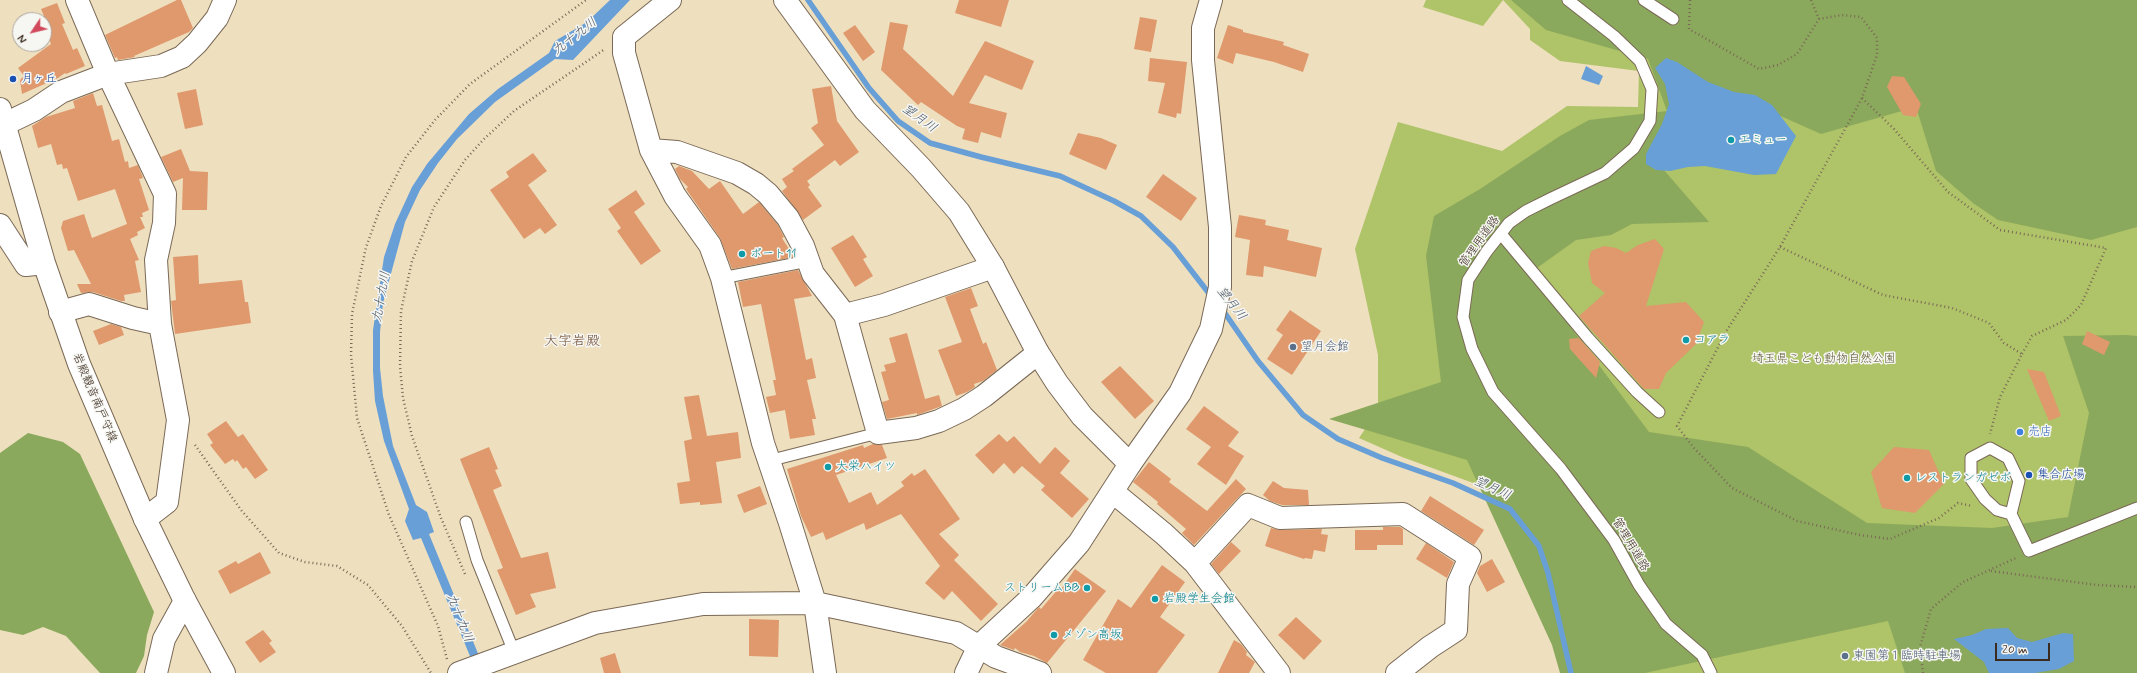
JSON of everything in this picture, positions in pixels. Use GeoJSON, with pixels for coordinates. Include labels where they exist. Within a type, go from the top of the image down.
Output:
{"type":"FeatureCollection","features":[{"type":"Feature","properties":{"kind":"street"},"geometry":{"type":"LineString","coordinates":[[77,0],[108,74],[165,194],[164,223],[156,260],[160,324],[178,420],[167,502],[145,520]]}},
{"type":"Feature","properties":{"kind":"street"},"geometry":{"type":"LineString","coordinates":[[2,117],[34,110],[61,92],[108,74],[161,66],[182,57],[197,44],[217,18],[225,0]]}},
{"type":"Feature","properties":{"kind":"street"},"geometry":{"type":"LineString","coordinates":[[670,0],[624,37],[624,53],[651,150],[675,196],[710,245],[722,278],[768,460],[790,523],[815,603],[825,673]]}},
{"type":"Feature","properties":{"kind":"street"},"geometry":{"type":"LineString","coordinates":[[785,0],[865,110],[921,168],[959,212],[993,267],[1038,353],[1057,383],[1082,416],[1130,464]]}},
{"type":"Feature","properties":{"kind":"street"},"geometry":{"type":"LineString","coordinates":[[966,673],[979,646],[1031,598],[1074,549],[1113,492],[1130,464],[1180,393],[1211,329],[1220,287],[1220,227],[1203,60],[1203,28],[1210,0]]}},
{"type":"Feature","properties":{"kind":"street","name":"岩殿観音南戸守線"},"geometry":{"type":"LineString","coordinates":[[2,117],[44,263],[79,364],[145,520],[185,602],[224,673]]}},
{"type":"Feature","properties":{"kind":"street"},"geometry":{"type":"LineString","coordinates":[[651,150],[677,152],[737,173],[756,184],[788,218],[796,231],[813,274],[845,315],[878,433],[916,428],[939,421],[964,409],[984,396],[1038,353]]}},
{"type":"Feature","properties":{"kind":"street"},"geometry":{"type":"LineString","coordinates":[[0,225],[26,265],[44,263]]}},
{"type":"Feature","properties":{"kind":"street"},"geometry":{"type":"LineString","coordinates":[[845,315],[884,305],[993,267]]}},
{"type":"Feature","properties":{"kind":"street"},"geometry":{"type":"LineString","coordinates":[[60,312],[89,304],[133,318],[160,324]]}},
{"type":"Feature","properties":{"kind":"street"},"geometry":{"type":"LineString","coordinates":[[1113,492],[1164,534],[1195,563],[1279,673]]}},
{"type":"Feature","properties":{"kind":"street"},"geometry":{"type":"LineString","coordinates":[[1195,563],[1248,505],[1280,518],[1403,514],[1470,557],[1458,584],[1456,630],[1430,647],[1397,673]]}},
{"type":"Feature","properties":{"kind":"street"},"geometry":{"type":"LineString","coordinates":[[156,673],[164,639],[185,602]]}},
{"type":"Feature","properties":{"kind":"street"},"geometry":{"type":"LineString","coordinates":[[456,671],[505,656],[595,623],[654,611],[703,604],[815,603],[956,633],[996,657],[1040,673]]}},
{"type":"Feature","properties":{"kind":"lane","name":"管理用道路"},"geometry":{"type":"LineString","coordinates":[[1568,0],[1614,36],[1640,61],[1652,89],[1650,121],[1634,148],[1605,173],[1526,211],[1509,223],[1487,251],[1468,280],[1463,317],[1472,349],[1493,392],[1561,469],[1614,540],[1639,585],[1666,624],[1702,655],[1711,672]]}},
{"type":"Feature","properties":{"kind":"lane"},"geometry":{"type":"LineString","coordinates":[[1644,0],[1673,19]]}},
{"type":"Feature","properties":{"kind":"lane"},"geometry":{"type":"LineString","coordinates":[[1501,234],[1588,338],[1637,392],[1659,412]]}},
{"type":"Feature","properties":{"kind":"lane"},"geometry":{"type":"LineString","coordinates":[[722,278],[808,261]]}},
{"type":"Feature","properties":{"kind":"lane"},"geometry":{"type":"LineString","coordinates":[[768,460],[878,433]]}},
{"type":"Feature","properties":{"kind":"lane"},"geometry":{"type":"LineString","coordinates":[[2011,514],[1997,510],[1985,499],[1971,479],[1971,458],[1990,448],[2008,458],[2019,481],[2011,514],[2029,551],[2137,508]]}},
{"type":"Feature","properties":{"kind":"lane"},"geometry":{"type":"LineString","coordinates":[[466,522],[505,656]]}},
{"type":"Feature","properties":{"kind":"path"},"geometry":{"type":"LineString","coordinates":[[456,671],[438,626],[389,515],[357,418],[351,355],[352,314],[366,247],[381,206],[406,157],[435,120],[470,84],[586,0]]}},
{"type":"Feature","properties":{"kind":"path"},"geometry":{"type":"LineString","coordinates":[[1690,0],[1689,29],[1759,69],[1778,65],[1797,54],[1818,19],[1842,15],[1860,16],[1878,38],[1878,55],[1862,98],[1780,247],[1727,330],[1677,426],[1694,448],[1732,488],[1797,521],[1860,535],[1890,539],[1939,518],[1958,503],[1997,510]]}},
{"type":"Feature","properties":{"kind":"path"},"geometry":{"type":"LineString","coordinates":[[1811,0],[1818,19]]}},
{"type":"Feature","properties":{"kind":"path"},"geometry":{"type":"LineString","coordinates":[[468,581],[441,518],[412,436],[403,398],[400,366],[401,311],[412,261],[434,207],[465,160],[483,140],[514,111],[610,45]]}},
{"type":"Feature","properties":{"kind":"path"},"geometry":{"type":"LineString","coordinates":[[1862,98],[1894,129],[1948,192],[2000,230],[2106,248],[2080,305],[2066,320],[2032,336],[2000,397],[1990,429],[1990,448]]}},
{"type":"Feature","properties":{"kind":"path"},"geometry":{"type":"LineString","coordinates":[[1780,247],[1883,295],[1952,308],[1989,323],[2004,343],[2022,354]]}},
{"type":"Feature","properties":{"kind":"path"},"geometry":{"type":"LineString","coordinates":[[178,420],[241,510],[279,553],[305,562],[337,566],[368,585],[402,626],[431,673]]}},
{"type":"Feature","properties":{"kind":"path"},"geometry":{"type":"LineString","coordinates":[[1923,673],[1920,647],[1931,609],[1963,582],[1990,571],[2029,551]]}},
{"type":"Feature","properties":{"kind":"path"},"geometry":{"type":"LineString","coordinates":[[1990,571],[2067,582],[2137,587]]}},
{"type":"Feature","properties":{"kind":"green space"},"geometry":{"type":"Polygon","coordinates":[[[1426,0],[1503,0],[1483,26],[1423,7],[1426,0]]]}},
{"type":"Feature","properties":{"kind":"green space","name":"埼玉県こども動物自然公園"},"geometry":{"type":"Polygon","coordinates":[[[1503,0],[2137,0],[2137,673],[1601,673],[1554,526],[1476,484],[1402,457],[1359,438],[1378,410],[1378,355],[1355,249],[1398,122],[1502,151],[1567,106],[1638,107],[1639,71],[1560,61],[1530,40],[1530,29],[1503,0]]]}},
{"type":"Feature","properties":{"kind":"green space"},"geometry":{"type":"Polygon","coordinates":[[[1511,0],[2137,0],[2137,227],[2091,240],[1998,220],[1973,203],[1936,171],[1916,107],[1821,134],[1693,77],[1663,169],[1709,222],[1632,224],[1611,235],[1576,240],[1530,273],[1649,432],[1748,447],[1867,523],[1992,528],[2068,517],[2089,413],[2063,336],[2137,336],[2137,673],[1905,673],[1888,621],[1645,673],[1560,673],[1552,645],[1467,460],[1329,419],[1441,382],[1426,256],[1434,216],[1480,189],[1560,136],[1589,120],[1667,111],[1648,59],[1546,30],[1511,0]]]}},
{"type":"Feature","properties":{"kind":"green space"},"geometry":{"type":"Polygon","coordinates":[[[28,433],[63,442],[80,454],[154,612],[147,635],[144,656],[136,673],[100,673],[66,636],[43,627],[23,635],[0,630],[0,453],[28,433]]]}},
{"type":"Feature","properties":{"kind":"water","name":"九十九川"},"geometry":{"type":"Polygon","coordinates":[[[610,0],[630,0],[573,60],[555,59],[495,102],[457,139],[438,163],[420,190],[405,222],[383,303],[380,332],[380,368],[383,396],[393,446],[416,505],[427,512],[434,532],[429,534],[486,673],[477,673],[421,538],[413,540],[405,521],[409,509],[384,441],[375,401],[373,330],[384,257],[395,224],[412,187],[427,164],[469,114],[498,89],[549,53],[555,41],[587,22],[610,0]]]}},
{"type":"Feature","properties":{"kind":"water"},"geometry":{"type":"Polygon","coordinates":[[[1666,58],[1677,62],[1708,82],[1734,92],[1755,95],[1772,105],[1796,136],[1776,174],[1754,175],[1705,166],[1688,167],[1670,171],[1656,170],[1646,164],[1646,154],[1662,124],[1669,104],[1665,84],[1655,68],[1666,58]]]}},
{"type":"Feature","properties":{"kind":"water"},"geometry":{"type":"Polygon","coordinates":[[[1586,66],[1603,76],[1599,85],[1581,79],[1586,66]]]}},
{"type":"Feature","properties":{"kind":"water"},"geometry":{"type":"Polygon","coordinates":[[[2008,628],[2017,638],[2032,642],[2063,633],[2073,634],[2074,661],[2059,669],[2035,673],[1989,673],[1984,662],[1954,639],[1972,635],[1986,629],[2008,628]]]}},
{"type":"Feature","properties":{"kind":"building"},"geometry":{"type":"Polygon","coordinates":[[[177,0],[181,0],[193,28],[189,32],[134,56],[135,57],[118,60],[117,57],[115,58],[105,35],[177,0]]]}},
{"type":"Feature","properties":{"kind":"building"},"geometry":{"type":"Polygon","coordinates":[[[959,0],[1009,0],[1001,27],[955,13],[959,0]]]}},
{"type":"Feature","properties":{"kind":"building"},"geometry":{"type":"Polygon","coordinates":[[[57,3],[65,23],[62,24],[73,50],[77,48],[85,66],[66,74],[65,73],[58,78],[22,94],[20,80],[24,76],[18,68],[40,52],[52,52],[52,12],[42,12],[41,9],[57,3]]]}},
{"type":"Feature","properties":{"kind":"building"},"geometry":{"type":"Polygon","coordinates":[[[1140,17],[1157,20],[1151,52],[1134,49],[1140,17]]]}},
{"type":"Feature","properties":{"kind":"building"},"geometry":{"type":"Polygon","coordinates":[[[890,22],[908,25],[903,49],[953,96],[985,41],[1034,61],[1022,90],[985,75],[969,103],[1007,113],[1001,138],[981,132],[978,143],[962,139],[965,129],[957,126],[921,102],[918,105],[881,70],[890,22]]]}},
{"type":"Feature","properties":{"kind":"building"},"geometry":{"type":"Polygon","coordinates":[[[855,25],[875,52],[863,61],[843,33],[855,25]]]}},
{"type":"Feature","properties":{"kind":"building"},"geometry":{"type":"Polygon","coordinates":[[[1228,25],[1243,30],[1243,32],[1284,42],[1283,45],[1309,54],[1303,72],[1274,62],[1236,53],[1233,64],[1217,58],[1228,25]]]}},
{"type":"Feature","properties":{"kind":"building"},"geometry":{"type":"Polygon","coordinates":[[[1150,58],[1187,62],[1181,114],[1177,113],[1176,118],[1158,113],[1165,83],[1148,81],[1150,58]]]}},
{"type":"Feature","properties":{"kind":"building"},"geometry":{"type":"Polygon","coordinates":[[[1892,76],[1904,77],[1921,104],[1916,117],[1903,115],[1887,87],[1892,76]]]}},
{"type":"Feature","properties":{"kind":"building"},"geometry":{"type":"Polygon","coordinates":[[[831,86],[837,121],[859,152],[840,166],[835,160],[807,181],[810,185],[808,187],[822,206],[803,220],[782,191],[787,187],[782,179],[794,171],[792,169],[824,145],[811,128],[818,123],[812,89],[831,86]]]}},
{"type":"Feature","properties":{"kind":"building"},"geometry":{"type":"Polygon","coordinates":[[[196,89],[203,125],[185,129],[177,93],[196,89]]]}},
{"type":"Feature","properties":{"kind":"building"},"geometry":{"type":"Polygon","coordinates":[[[93,93],[97,106],[102,105],[112,141],[119,139],[125,162],[128,161],[129,168],[138,165],[143,178],[139,179],[149,210],[142,213],[143,217],[140,217],[145,228],[137,232],[138,235],[130,239],[139,260],[135,261],[141,292],[124,295],[125,301],[93,292],[81,293],[77,284],[91,284],[74,250],[68,251],[61,228],[63,221],[84,214],[92,238],[127,224],[115,189],[78,201],[67,168],[63,169],[62,164],[57,165],[51,144],[38,148],[32,126],[46,117],[75,108],[73,101],[93,93]]]}},
{"type":"Feature","properties":{"kind":"building"},"geometry":{"type":"Polygon","coordinates":[[[1078,133],[1101,138],[1117,145],[1106,170],[1069,154],[1078,133]]]}},
{"type":"Feature","properties":{"kind":"building"},"geometry":{"type":"Polygon","coordinates":[[[181,149],[190,171],[208,172],[207,210],[182,210],[183,178],[173,182],[161,157],[181,149]]]}},
{"type":"Feature","properties":{"kind":"building"},"geometry":{"type":"Polygon","coordinates":[[[533,153],[547,171],[528,185],[557,225],[545,234],[540,228],[524,239],[490,190],[509,177],[506,172],[533,153]]]}},
{"type":"Feature","properties":{"kind":"building"},"geometry":{"type":"Polygon","coordinates":[[[679,166],[692,171],[709,189],[720,181],[743,214],[759,202],[778,225],[784,237],[782,238],[794,257],[732,269],[720,238],[686,189],[688,187],[680,179],[675,169],[679,166]]]}},
{"type":"Feature","properties":{"kind":"building"},"geometry":{"type":"Polygon","coordinates":[[[1163,174],[1197,198],[1181,221],[1146,197],[1163,174]]]}},
{"type":"Feature","properties":{"kind":"building"},"geometry":{"type":"Polygon","coordinates":[[[636,190],[645,204],[634,212],[661,251],[641,265],[617,231],[621,228],[608,209],[636,190]]]}},
{"type":"Feature","properties":{"kind":"building"},"geometry":{"type":"Polygon","coordinates":[[[1239,215],[1266,220],[1265,225],[1289,230],[1287,240],[1322,248],[1316,277],[1264,266],[1263,277],[1246,275],[1250,240],[1235,237],[1239,215]]]}},
{"type":"Feature","properties":{"kind":"building"},"geometry":{"type":"Polygon","coordinates":[[[853,235],[867,257],[863,259],[873,276],[855,287],[831,248],[853,235]]]}},
{"type":"Feature","properties":{"kind":"building"},"geometry":{"type":"Polygon","coordinates":[[[1655,239],[1664,249],[1646,306],[1686,302],[1704,322],[1696,344],[1666,373],[1659,389],[1644,389],[1579,316],[1605,293],[1592,283],[1588,263],[1591,251],[1604,246],[1616,248],[1626,253],[1638,245],[1655,239]]]}},
{"type":"Feature","properties":{"kind":"building"},"geometry":{"type":"Polygon","coordinates":[[[198,255],[199,284],[242,280],[245,302],[248,302],[251,323],[175,334],[171,301],[176,300],[173,257],[198,255]]]}},
{"type":"Feature","properties":{"kind":"building"},"geometry":{"type":"Polygon","coordinates":[[[798,270],[812,296],[794,299],[806,360],[812,358],[816,378],[807,380],[816,419],[812,419],[815,435],[790,439],[785,410],[770,413],[766,397],[776,395],[773,380],[776,380],[761,304],[743,307],[738,282],[798,270]]]}},
{"type":"Feature","properties":{"kind":"building"},"geometry":{"type":"Polygon","coordinates":[[[971,288],[978,306],[970,309],[983,344],[986,342],[997,370],[983,381],[974,384],[975,387],[956,396],[938,350],[962,342],[945,297],[971,288]]]}},
{"type":"Feature","properties":{"kind":"building","name":"望月会館"},"geometry":{"type":"Polygon","coordinates":[[[1290,310],[1321,331],[1292,375],[1267,359],[1283,335],[1276,330],[1290,310]]]}},
{"type":"Feature","properties":{"kind":"building"},"geometry":{"type":"Polygon","coordinates":[[[111,324],[121,327],[124,335],[99,345],[93,331],[111,324]]]}},
{"type":"Feature","properties":{"kind":"building"},"geometry":{"type":"Polygon","coordinates":[[[2087,331],[2110,342],[2104,355],[2082,344],[2087,331]]]}},
{"type":"Feature","properties":{"kind":"building"},"geometry":{"type":"Polygon","coordinates":[[[907,333],[925,399],[939,395],[942,406],[917,415],[917,413],[887,419],[882,402],[889,400],[881,372],[886,371],[884,365],[896,362],[889,338],[907,333]]]}},
{"type":"Feature","properties":{"kind":"building"},"geometry":{"type":"Polygon","coordinates":[[[1579,338],[1600,362],[1596,378],[1570,349],[1569,339],[1579,338]]]}},
{"type":"Feature","properties":{"kind":"building"},"geometry":{"type":"Polygon","coordinates":[[[1120,366],[1154,401],[1135,419],[1101,382],[1120,366]]]}},
{"type":"Feature","properties":{"kind":"building"},"geometry":{"type":"Polygon","coordinates":[[[2027,369],[2044,372],[2061,416],[2049,421],[2027,369]]]}},
{"type":"Feature","properties":{"kind":"building"},"geometry":{"type":"Polygon","coordinates":[[[699,395],[707,436],[738,432],[741,458],[716,462],[722,503],[700,505],[700,502],[680,504],[677,483],[690,481],[684,441],[692,439],[684,397],[699,395]]]}},
{"type":"Feature","properties":{"kind":"building"},"geometry":{"type":"Polygon","coordinates":[[[1204,406],[1239,432],[1228,446],[1244,456],[1226,485],[1197,464],[1211,447],[1186,429],[1204,406]]]}},
{"type":"Feature","properties":{"kind":"building"},"geometry":{"type":"Polygon","coordinates":[[[226,421],[238,437],[243,434],[268,470],[255,479],[246,467],[243,469],[237,460],[235,462],[233,459],[225,464],[210,445],[213,443],[207,434],[226,421]]]}},
{"type":"Feature","properties":{"kind":"building"},"geometry":{"type":"Polygon","coordinates":[[[999,434],[1007,442],[1014,436],[1040,464],[1055,447],[1070,461],[1060,473],[1089,499],[1072,518],[1041,490],[1045,486],[1022,466],[1014,474],[1004,463],[993,474],[975,455],[999,434]]]}},
{"type":"Feature","properties":{"kind":"building"},"geometry":{"type":"Polygon","coordinates":[[[873,444],[882,445],[887,458],[836,475],[849,503],[871,492],[877,505],[904,486],[901,482],[912,473],[914,476],[925,469],[960,519],[939,534],[959,555],[954,560],[998,604],[981,621],[952,591],[944,600],[925,583],[940,566],[901,514],[866,530],[864,523],[826,540],[823,532],[811,537],[801,516],[787,469],[863,445],[864,448],[873,444]]]}},
{"type":"Feature","properties":{"kind":"building"},"geometry":{"type":"Polygon","coordinates":[[[489,447],[498,469],[495,470],[502,486],[493,490],[521,558],[548,552],[556,588],[530,594],[536,607],[516,615],[497,570],[503,568],[460,459],[489,447]]]}},
{"type":"Feature","properties":{"kind":"building","name":"レストランガゼボ"},"geometry":{"type":"Polygon","coordinates":[[[1894,447],[1929,450],[1944,484],[1915,513],[1882,508],[1871,472],[1894,447]]]}},
{"type":"Feature","properties":{"kind":"building"},"geometry":{"type":"Polygon","coordinates":[[[1149,462],[1171,479],[1169,482],[1207,511],[1236,479],[1246,489],[1194,545],[1182,533],[1186,529],[1157,504],[1158,502],[1133,482],[1149,462]]]}},
{"type":"Feature","properties":{"kind":"building"},"geometry":{"type":"Polygon","coordinates":[[[1273,481],[1284,488],[1308,490],[1309,505],[1282,505],[1270,501],[1263,495],[1273,481]]]}},
{"type":"Feature","properties":{"kind":"building"},"geometry":{"type":"Polygon","coordinates":[[[760,486],[767,504],[744,513],[737,495],[760,486]]]}},
{"type":"Feature","properties":{"kind":"building"},"geometry":{"type":"Polygon","coordinates":[[[1430,496],[1484,530],[1474,545],[1421,511],[1430,496]]]}},
{"type":"Feature","properties":{"kind":"building"},"geometry":{"type":"Polygon","coordinates":[[[1383,527],[1400,527],[1403,529],[1403,545],[1377,545],[1377,550],[1355,550],[1355,530],[1383,530],[1383,527]]]}},
{"type":"Feature","properties":{"kind":"building"},"geometry":{"type":"Polygon","coordinates":[[[1271,528],[1280,530],[1322,529],[1321,534],[1328,535],[1325,552],[1314,550],[1312,559],[1304,559],[1265,546],[1271,528]]]}},
{"type":"Feature","properties":{"kind":"building"},"geometry":{"type":"Polygon","coordinates":[[[1231,542],[1241,551],[1219,574],[1211,564],[1231,542]]]}},
{"type":"Feature","properties":{"kind":"building"},"geometry":{"type":"Polygon","coordinates":[[[1426,543],[1454,562],[1447,578],[1416,559],[1426,543]]]}},
{"type":"Feature","properties":{"kind":"building"},"geometry":{"type":"Polygon","coordinates":[[[260,552],[271,573],[230,594],[218,571],[236,561],[238,564],[260,552]]]}},
{"type":"Feature","properties":{"kind":"building"},"geometry":{"type":"Polygon","coordinates":[[[1492,559],[1505,582],[1487,592],[1477,573],[1480,566],[1492,559]]]}},
{"type":"Feature","properties":{"kind":"building"},"geometry":{"type":"Polygon","coordinates":[[[1162,565],[1185,582],[1160,617],[1185,635],[1157,673],[1106,673],[1083,660],[1118,599],[1131,608],[1162,565]]]}},
{"type":"Feature","properties":{"kind":"building"},"geometry":{"type":"Polygon","coordinates":[[[1075,569],[1106,591],[1047,663],[1034,656],[1020,652],[1015,648],[1014,650],[1000,645],[1026,622],[1039,607],[1041,609],[1059,588],[1061,589],[1075,569]]]}},
{"type":"Feature","properties":{"kind":"building"},"geometry":{"type":"Polygon","coordinates":[[[1296,617],[1322,641],[1304,660],[1278,635],[1296,617]]]}},
{"type":"Feature","properties":{"kind":"building"},"geometry":{"type":"Polygon","coordinates":[[[749,619],[779,620],[778,657],[749,656],[749,619]]]}},
{"type":"Feature","properties":{"kind":"building"},"geometry":{"type":"Polygon","coordinates":[[[263,630],[272,641],[269,643],[276,652],[260,663],[245,642],[263,630]]]}},
{"type":"Feature","properties":{"kind":"building"},"geometry":{"type":"Polygon","coordinates":[[[1234,640],[1241,644],[1247,652],[1246,655],[1255,662],[1249,673],[1218,673],[1234,640]]]}},
{"type":"Feature","properties":{"kind":"building"},"geometry":{"type":"Polygon","coordinates":[[[615,653],[621,673],[604,673],[600,658],[615,653]]]}},
{"type":"Feature","properties":{"kind":"waterway","name":"望月川"},"geometry":{"type":"LineString","coordinates":[[808,0],[869,88],[898,121],[930,143],[1060,176],[1114,201],[1141,216],[1173,247],[1211,296]]}},
{"type":"Feature","properties":{"kind":"waterway","name":"望月川"},"geometry":{"type":"LineString","coordinates":[[1222,309],[1258,361],[1303,415],[1338,439],[1382,458],[1453,483],[1510,509],[1539,546],[1548,573],[1571,673]]}},
{"type":"Feature","properties":{"kind":"place","name":"月ヶ丘"},"geometry":{"type":"Point","coordinates":[13,79]}},
{"type":"Feature","properties":{"kind":"place","name":"エミュー"},"geometry":{"type":"Point","coordinates":[1731,140]}},
{"type":"Feature","properties":{"kind":"place","name":"ポート11"},"geometry":{"type":"Point","coordinates":[742,254]}},
{"type":"Feature","properties":{"kind":"place","name":"コアラ"},"geometry":{"type":"Point","coordinates":[1686,340]}},
{"type":"Feature","properties":{"kind":"place","name":"望月会館"},"geometry":{"type":"Point","coordinates":[1293,347]}},
{"type":"Feature","properties":{"kind":"place","name":"売店"},"geometry":{"type":"Point","coordinates":[2020,432]}},
{"type":"Feature","properties":{"kind":"place","name":"大栄ハイツ"},"geometry":{"type":"Point","coordinates":[828,467]}},
{"type":"Feature","properties":{"kind":"place","name":"集合広場"},"geometry":{"type":"Point","coordinates":[2029,475]}},
{"type":"Feature","properties":{"kind":"place","name":"レストランガゼボ"},"geometry":{"type":"Point","coordinates":[1907,478]}},
{"type":"Feature","properties":{"kind":"place","name":"ストリームBB"},"geometry":{"type":"Point","coordinates":[1087,588]}},
{"type":"Feature","properties":{"kind":"place","name":"岩殿学生会館"},"geometry":{"type":"Point","coordinates":[1155,599]}},
{"type":"Feature","properties":{"kind":"place","name":"メゾン高坂"},"geometry":{"type":"Point","coordinates":[1054,635]}},
{"type":"Feature","properties":{"kind":"place","name":"東園第１臨時駐車場"},"geometry":{"type":"Point","coordinates":[1845,656]}},
{"type":"Feature","properties":{"kind":"district","name":"大字岩殿"},"geometry":{"type":"Point","coordinates":[572,342]}}]}
